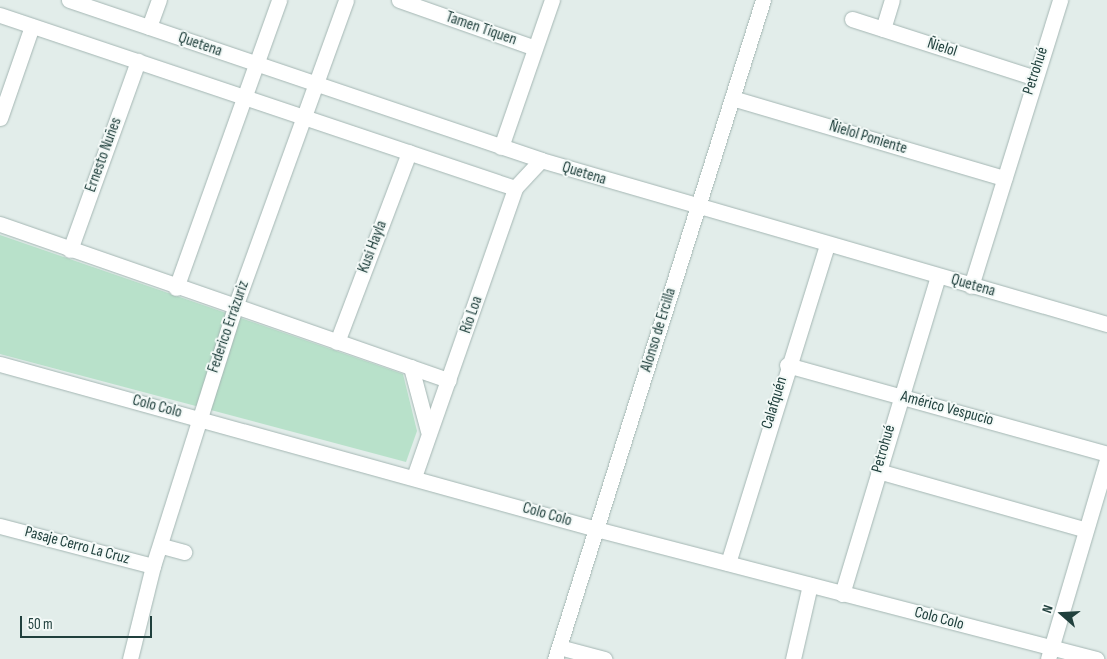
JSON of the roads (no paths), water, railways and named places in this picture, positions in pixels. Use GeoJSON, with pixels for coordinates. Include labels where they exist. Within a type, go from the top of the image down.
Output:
{"type":"FeatureCollection","features":[{"type":"Feature","properties":{"kind":"street","name":"Quetena"},"geometry":{"type":"LineString","coordinates":[[69,0],[501,147],[697,209],[1107,324]]}},
{"type":"Feature","properties":{"kind":"street"},"geometry":{"type":"LineString","coordinates":[[150,27],[159,0]]}},
{"type":"Feature","properties":{"kind":"street"},"geometry":{"type":"LineString","coordinates":[[176,288],[278,0]]}},
{"type":"Feature","properties":{"kind":"street","name":"Federico Errázuriz"},"geometry":{"type":"LineString","coordinates":[[130,659],[153,566],[162,546],[199,418],[235,308],[346,0]]}},
{"type":"Feature","properties":{"kind":"street","name":"Tamen Tiquen"},"geometry":{"type":"LineString","coordinates":[[399,0],[535,48]]}},
{"type":"Feature","properties":{"kind":"street"},"geometry":{"type":"LineString","coordinates":[[501,147],[552,0]]}},
{"type":"Feature","properties":{"kind":"street","name":"Alonso de Ercilla"},"geometry":{"type":"LineString","coordinates":[[557,653],[763,0]]}},
{"type":"Feature","properties":{"kind":"street"},"geometry":{"type":"LineString","coordinates":[[883,29],[892,0]]}},
{"type":"Feature","properties":{"kind":"street","name":"Petrohué"},"geometry":{"type":"LineString","coordinates":[[971,286],[1033,77],[1060,0]]}},
{"type":"Feature","properties":{"kind":"street"},"geometry":{"type":"LineString","coordinates":[[0,15],[515,188]]}},
{"type":"Feature","properties":{"kind":"street","name":"Ñielol"},"geometry":{"type":"LineString","coordinates":[[852,19],[1033,77]]}},
{"type":"Feature","properties":{"kind":"street"},"geometry":{"type":"LineString","coordinates":[[0,118],[32,26]]}},
{"type":"Feature","properties":{"kind":"street","name":"Ernesto Nuñes"},"geometry":{"type":"LineString","coordinates":[[70,250],[138,61]]}},
{"type":"Feature","properties":{"kind":"street","name":"Ñielol Poniente"},"geometry":{"type":"LineString","coordinates":[[732,98],[1004,178]]}},
{"type":"Feature","properties":{"kind":"street","name":"Kusi Hayla"},"geometry":{"type":"LineString","coordinates":[[337,342],[409,152]]}},
{"type":"Feature","properties":{"kind":"street","name":"Río Loa"},"geometry":{"type":"LineString","coordinates":[[414,477],[428,431],[449,380],[515,188],[541,160]]}},
{"type":"Feature","properties":{"kind":"street"},"geometry":{"type":"LineString","coordinates":[[0,224],[176,288],[449,380]]}},
{"type":"Feature","properties":{"kind":"street","name":"Calafquén"},"geometry":{"type":"LineString","coordinates":[[728,563],[787,365],[827,245]]}},
{"type":"Feature","properties":{"kind":"street","name":"Petrohué"},"geometry":{"type":"LineString","coordinates":[[842,594],[899,396],[938,276]]}},
{"type":"Feature","properties":{"kind":"street","name":"Colo Colo"},"geometry":{"type":"LineString","coordinates":[[0,364],[810,585],[1050,654],[1096,659]]}},
{"type":"Feature","properties":{"kind":"street","name":"Américo Vespucio"},"geometry":{"type":"LineString","coordinates":[[787,365],[1107,454]]}},
{"type":"Feature","properties":{"kind":"street"},"geometry":{"type":"LineString","coordinates":[[411,367],[428,431]]}},
{"type":"Feature","properties":{"kind":"street"},"geometry":{"type":"LineString","coordinates":[[1050,654],[1107,460]]}},
{"type":"Feature","properties":{"kind":"street"},"geometry":{"type":"LineString","coordinates":[[878,471],[1086,530]]}},
{"type":"Feature","properties":{"kind":"street","name":"Pasaje Cerro La Cruz"},"geometry":{"type":"LineString","coordinates":[[0,526],[153,566]]}},
{"type":"Feature","properties":{"kind":"street"},"geometry":{"type":"LineString","coordinates":[[162,546],[184,552]]}},
{"type":"Feature","properties":{"kind":"street"},"geometry":{"type":"LineString","coordinates":[[793,659],[810,585]]}},
{"type":"Feature","properties":{"kind":"street"},"geometry":{"type":"LineString","coordinates":[[557,653],[604,659]]}}]}
